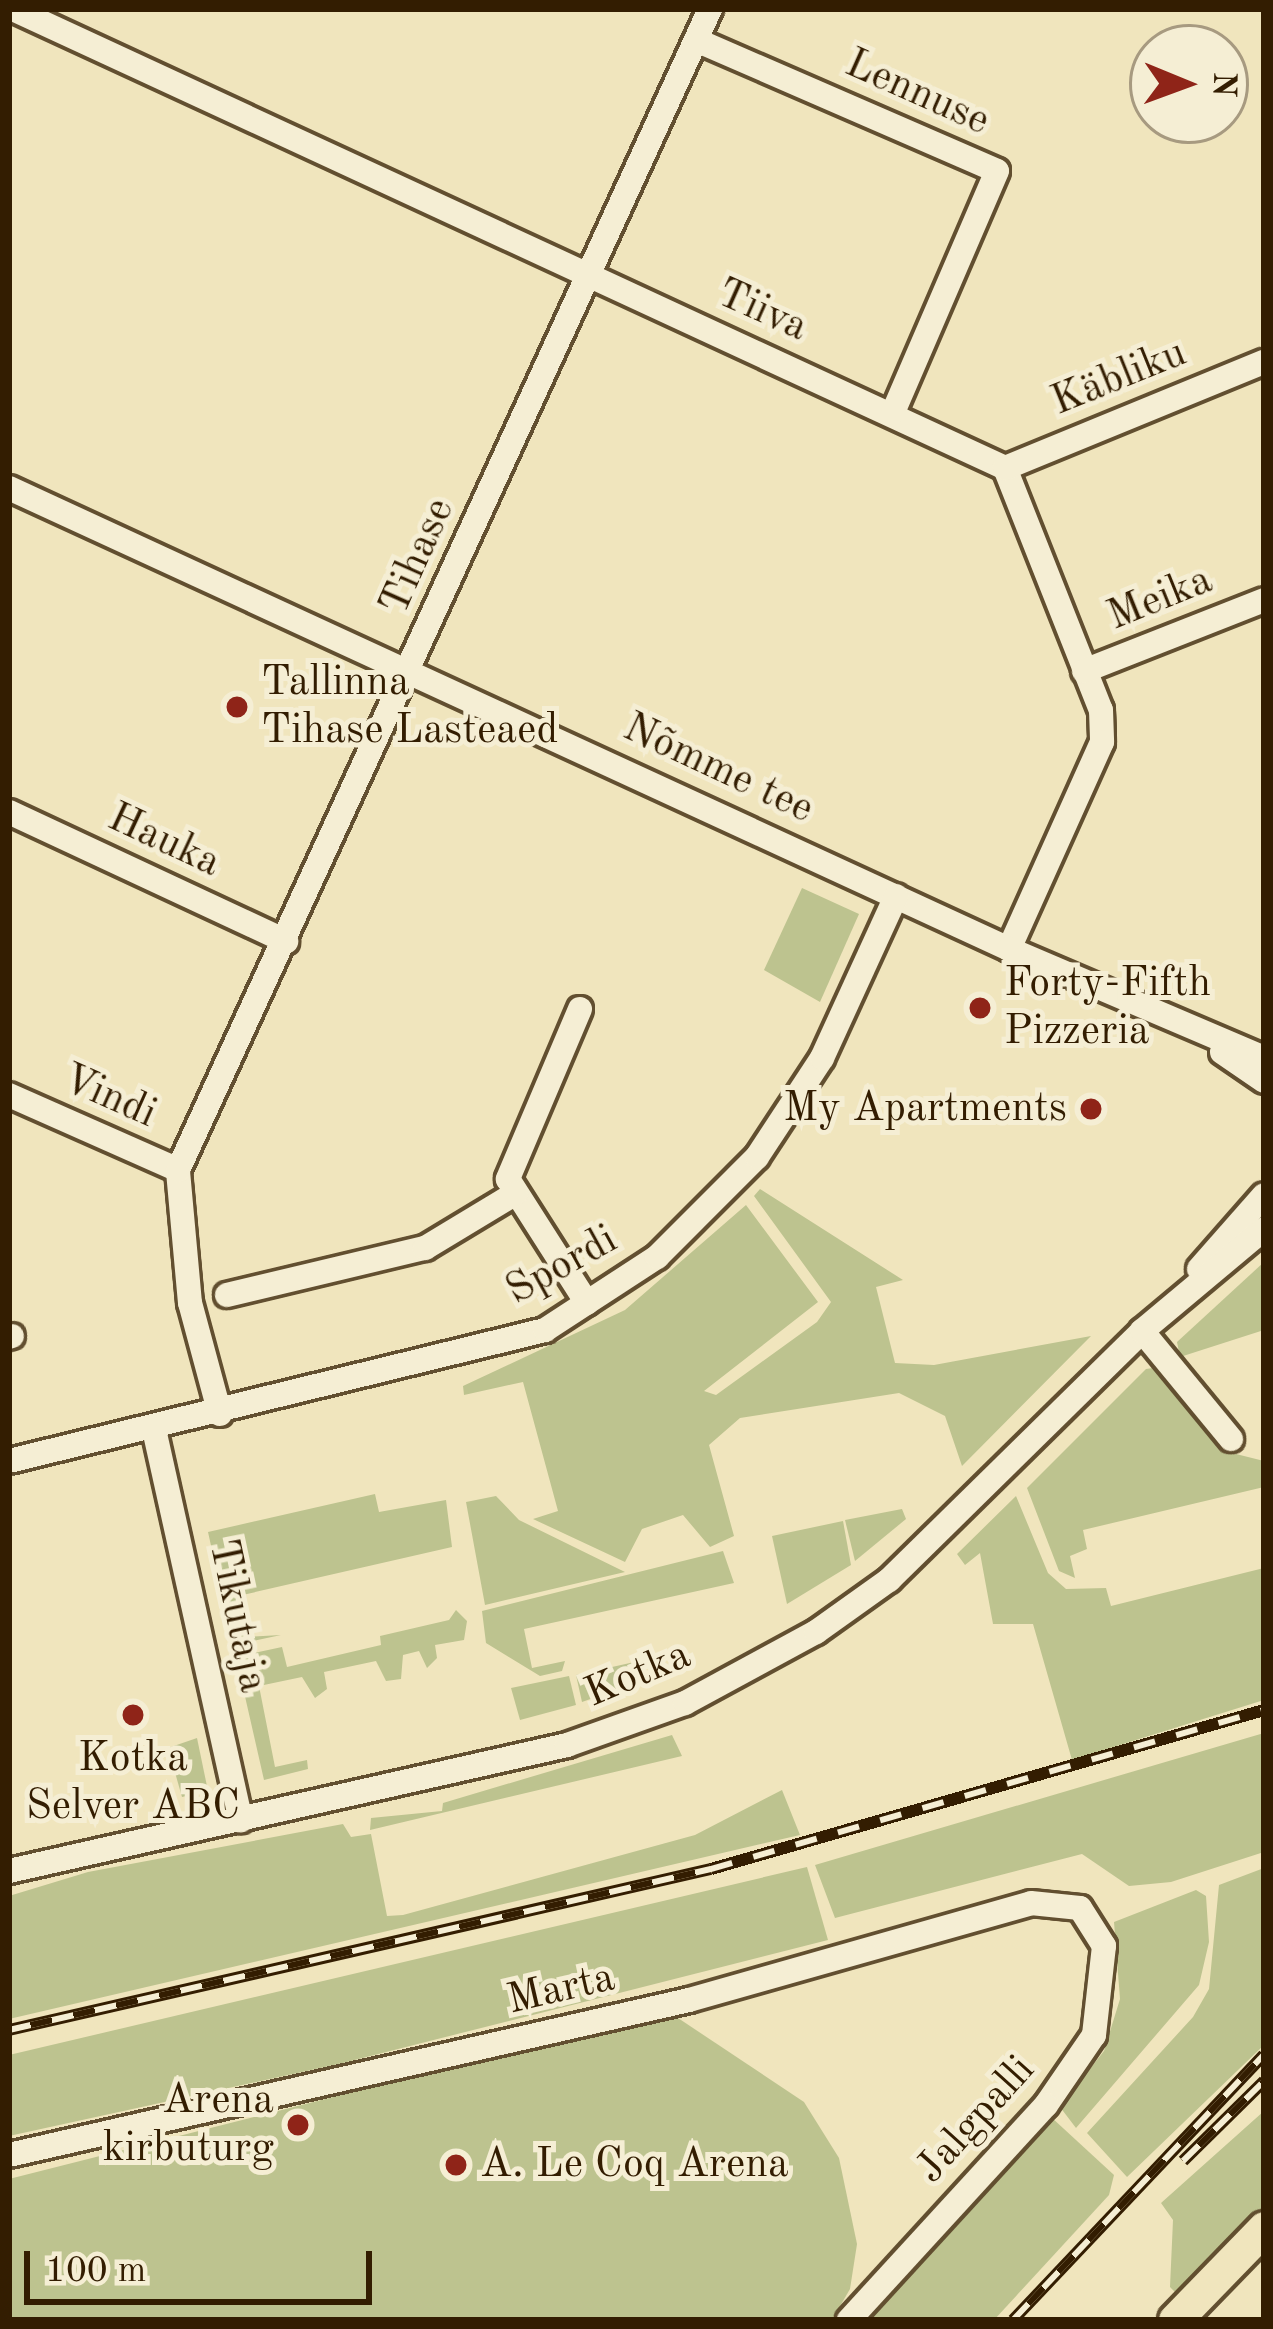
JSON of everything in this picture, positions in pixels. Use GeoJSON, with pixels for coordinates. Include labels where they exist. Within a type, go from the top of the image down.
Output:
{"type":"FeatureCollection","features":[{"type":"Feature","properties":{"kind":"main road"},"geometry":{"type":"LineString","coordinates":[[1175,2320],[1264,2228]]}},
{"type":"Feature","properties":{"kind":"street","name":"Tiiva"},"geometry":{"type":"LineString","coordinates":[[13,9],[1005,468]]}},
{"type":"Feature","properties":{"kind":"street","name":"Tihase"},"geometry":{"type":"LineString","coordinates":[[220,1414],[187,1283],[178,1170],[710,9]]}},
{"type":"Feature","properties":{"kind":"street","name":"Lennuse"},"geometry":{"type":"LineString","coordinates":[[696,40],[997,171],[893,413]]}},
{"type":"Feature","properties":{"kind":"street","name":"Käbliku"},"geometry":{"type":"LineString","coordinates":[[1005,468],[1264,362]]}},
{"type":"Feature","properties":{"kind":"street"},"geometry":{"type":"LineString","coordinates":[[1005,468],[1101,710],[1094,774],[1009,949]]}},
{"type":"Feature","properties":{"kind":"street","name":"Nõmme tee"},"geometry":{"type":"LineString","coordinates":[[9,488],[408,668],[1263,1069]]}},
{"type":"Feature","properties":{"kind":"street","name":"Meika"},"geometry":{"type":"LineString","coordinates":[[1084,670],[1264,600]]}},
{"type":"Feature","properties":{"kind":"street","name":"Hauka"},"geometry":{"type":"LineString","coordinates":[[9,812],[286,941]]}},
{"type":"Feature","properties":{"kind":"street","name":"Spordi"},"geometry":{"type":"LineString","coordinates":[[9,1461],[453,1359],[545,1330],[657,1257],[757,1156],[822,1058],[896,896]]}},
{"type":"Feature","properties":{"kind":"street"},"geometry":{"type":"LineString","coordinates":[[580,1009],[508,1179],[587,1303]]}},
{"type":"Feature","properties":{"kind":"street","name":"Vindi"},"geometry":{"type":"LineString","coordinates":[[9,1095],[178,1170]]}},
{"type":"Feature","properties":{"kind":"street"},"geometry":{"type":"LineString","coordinates":[[227,1295],[425,1248],[516,1192]]}},
{"type":"Feature","properties":{"kind":"street","name":"Kotka"},"geometry":{"type":"LineString","coordinates":[[1172,1304],[1264,1195]]}},
{"type":"Feature","properties":{"kind":"street","name":"Kotka"},"geometry":{"type":"LineString","coordinates":[[9,1871],[567,1745],[685,1703],[816,1632],[889,1580],[1142,1331],[1264,1228]]}},
{"type":"Feature","properties":{"kind":"street"},"geometry":{"type":"LineString","coordinates":[[1142,1331],[1232,1439]]}},
{"type":"Feature","properties":{"kind":"street","name":"Tikutaja"},"geometry":{"type":"LineString","coordinates":[[154,1429],[241,1820]]}},
{"type":"Feature","properties":{"kind":"street","name":"Marta"},"geometry":{"type":"LineString","coordinates":[[9,2155],[689,2000],[1031,1903],[1080,1908],[1104,1946]]}},
{"type":"Feature","properties":{"kind":"street","name":"Jalgpalli"},"geometry":{"type":"LineString","coordinates":[[848,2320],[1072,2072],[1103,2005],[1104,1946]]}},
{"type":"Feature","properties":{"kind":"green space"},"geometry":{"type":"Polygon","coordinates":[[[802,888],[859,914],[820,1002],[764,970],[802,888]]]}},
{"type":"Feature","properties":{"kind":"green space"},"geometry":{"type":"Polygon","coordinates":[[[760,1189],[903,1280],[876,1287],[895,1363],[934,1365],[1091,1336],[962,1466],[945,1416],[899,1393],[740,1418],[709,1445],[734,1536],[710,1547],[683,1515],[642,1529],[625,1562],[533,1519],[558,1511],[523,1382],[464,1395],[463,1386],[625,1310],[746,1205],[818,1302],[704,1391],[716,1395],[817,1322],[831,1302],[754,1196],[760,1189]]]}},
{"type":"Feature","properties":{"kind":"green space"},"geometry":{"type":"Polygon","coordinates":[[[1264,1262],[1264,1330],[1180,1357],[1177,1342],[1264,1262]]]}},
{"type":"Feature","properties":{"kind":"green space"},"geometry":{"type":"Polygon","coordinates":[[[1160,1367],[1224,1451],[1264,1461],[1264,1487],[1083,1530],[1087,1549],[1070,1556],[1075,1578],[1059,1571],[1027,1488],[1146,1369],[1160,1367]]]}},
{"type":"Feature","properties":{"kind":"green space"},"geometry":{"type":"Polygon","coordinates":[[[375,1494],[379,1512],[446,1500],[452,1547],[238,1596],[247,1637],[281,1635],[233,1645],[208,1532],[375,1494]]]}},
{"type":"Feature","properties":{"kind":"green space"},"geometry":{"type":"Polygon","coordinates":[[[496,1496],[519,1520],[625,1572],[485,1605],[466,1502],[496,1496]]]}},
{"type":"Feature","properties":{"kind":"green space"},"geometry":{"type":"Polygon","coordinates":[[[1016,1496],[1048,1573],[1066,1589],[1106,1588],[1111,1606],[1264,1568],[1264,1700],[1072,1760],[1033,1624],[993,1624],[980,1553],[965,1565],[957,1554],[1016,1496]]]}},
{"type":"Feature","properties":{"kind":"green space"},"geometry":{"type":"Polygon","coordinates":[[[902,1509],[906,1519],[855,1561],[845,1520],[902,1509]]]}},
{"type":"Feature","properties":{"kind":"green space"},"geometry":{"type":"Polygon","coordinates":[[[843,1521],[851,1565],[787,1604],[772,1536],[843,1521]]]}},
{"type":"Feature","properties":{"kind":"green space"},"geometry":{"type":"Polygon","coordinates":[[[723,1551],[734,1583],[524,1629],[532,1668],[565,1661],[562,1671],[540,1676],[486,1643],[482,1611],[723,1551]]]}},
{"type":"Feature","properties":{"kind":"green space"},"geometry":{"type":"Polygon","coordinates":[[[456,1610],[467,1621],[464,1640],[435,1645],[437,1658],[427,1668],[419,1651],[403,1655],[401,1679],[386,1681],[376,1661],[324,1672],[327,1689],[315,1698],[302,1677],[259,1686],[275,1767],[307,1760],[308,1769],[264,1780],[236,1657],[282,1647],[287,1667],[381,1645],[380,1636],[449,1620],[456,1610]]]}},
{"type":"Feature","properties":{"kind":"green space"},"geometry":{"type":"Polygon","coordinates":[[[639,1661],[644,1680],[582,1702],[576,1675],[639,1661]]]}},
{"type":"Feature","properties":{"kind":"green space"},"geometry":{"type":"Polygon","coordinates":[[[569,1676],[576,1705],[520,1720],[511,1688],[569,1676]]]}},
{"type":"Feature","properties":{"kind":"green space"},"geometry":{"type":"Polygon","coordinates":[[[1264,1733],[1264,1852],[1171,1882],[1129,1886],[1082,1854],[835,1918],[815,1865],[1264,1733]]]}},
{"type":"Feature","properties":{"kind":"green space"},"geometry":{"type":"Polygon","coordinates":[[[672,1735],[682,1756],[370,1830],[371,1818],[442,1811],[443,1803],[672,1735]]]}},
{"type":"Feature","properties":{"kind":"green space"},"geometry":{"type":"Polygon","coordinates":[[[197,1738],[208,1791],[182,1797],[168,1748],[197,1738]]]}},
{"type":"Feature","properties":{"kind":"green space"},"geometry":{"type":"Polygon","coordinates":[[[782,1790],[800,1835],[9,2019],[9,1896],[88,1872],[343,1824],[351,1837],[371,1834],[387,1916],[403,1915],[695,1835],[782,1790]]]}},
{"type":"Feature","properties":{"kind":"green space"},"geometry":{"type":"Polygon","coordinates":[[[807,1867],[828,1940],[339,2064],[9,2136],[9,2055],[807,1867]]]}},
{"type":"Feature","properties":{"kind":"green space"},"geometry":{"type":"Polygon","coordinates":[[[1264,1868],[1264,2045],[1127,2177],[1087,2133],[1193,2017],[1209,1989],[1219,1885],[1264,1868]]]}},
{"type":"Feature","properties":{"kind":"green space"},"geometry":{"type":"Polygon","coordinates":[[[1196,1890],[1206,1896],[1209,1942],[1199,1985],[1076,2128],[1060,2107],[1104,2051],[1120,1999],[1114,1922],[1196,1890]]]}},
{"type":"Feature","properties":{"kind":"green space","name":"A. Le Coq Arena"},"geometry":{"type":"Polygon","coordinates":[[[669,2012],[804,2102],[839,2158],[857,2244],[850,2289],[832,2320],[9,2320],[9,2179],[669,2012]]]}},
{"type":"Feature","properties":{"kind":"green space"},"geometry":{"type":"Polygon","coordinates":[[[1264,2111],[1264,2208],[1177,2294],[1170,2287],[1173,2220],[1161,2203],[1264,2111]]]}},
{"type":"Feature","properties":{"kind":"green space"},"geometry":{"type":"Polygon","coordinates":[[[1051,2117],[1114,2175],[1109,2195],[994,2320],[864,2320],[1051,2117]]]}},
{"type":"Feature","properties":{"kind":"railway"},"geometry":{"type":"LineString","coordinates":[[9,2030],[711,1869],[1264,1710]]}},
{"type":"Feature","properties":{"kind":"railway"},"geometry":{"type":"LineString","coordinates":[[1013,2320],[1264,2055]]}},
{"type":"Feature","properties":{"kind":"railway"},"geometry":{"type":"LineString","coordinates":[[1183,2161],[1264,2081]]}},
{"type":"Feature","properties":{"kind":"place","name":"Tallinna Tihase Lasteaed"},"geometry":{"type":"Point","coordinates":[237,707]}},
{"type":"Feature","properties":{"kind":"place","name":"Forty-Fifth Pizzeria"},"geometry":{"type":"Point","coordinates":[980,1008]}},
{"type":"Feature","properties":{"kind":"place","name":"My Apartments"},"geometry":{"type":"Point","coordinates":[1091,1109]}},
{"type":"Feature","properties":{"kind":"place","name":"Kotka Selver ABC"},"geometry":{"type":"Point","coordinates":[133,1715]}},
{"type":"Feature","properties":{"kind":"place","name":"Arena kirbuturg"},"geometry":{"type":"Point","coordinates":[298,2125]}},
{"type":"Feature","properties":{"kind":"place","name":"A. Le Coq Arena"},"geometry":{"type":"Point","coordinates":[456,2165]}}]}
